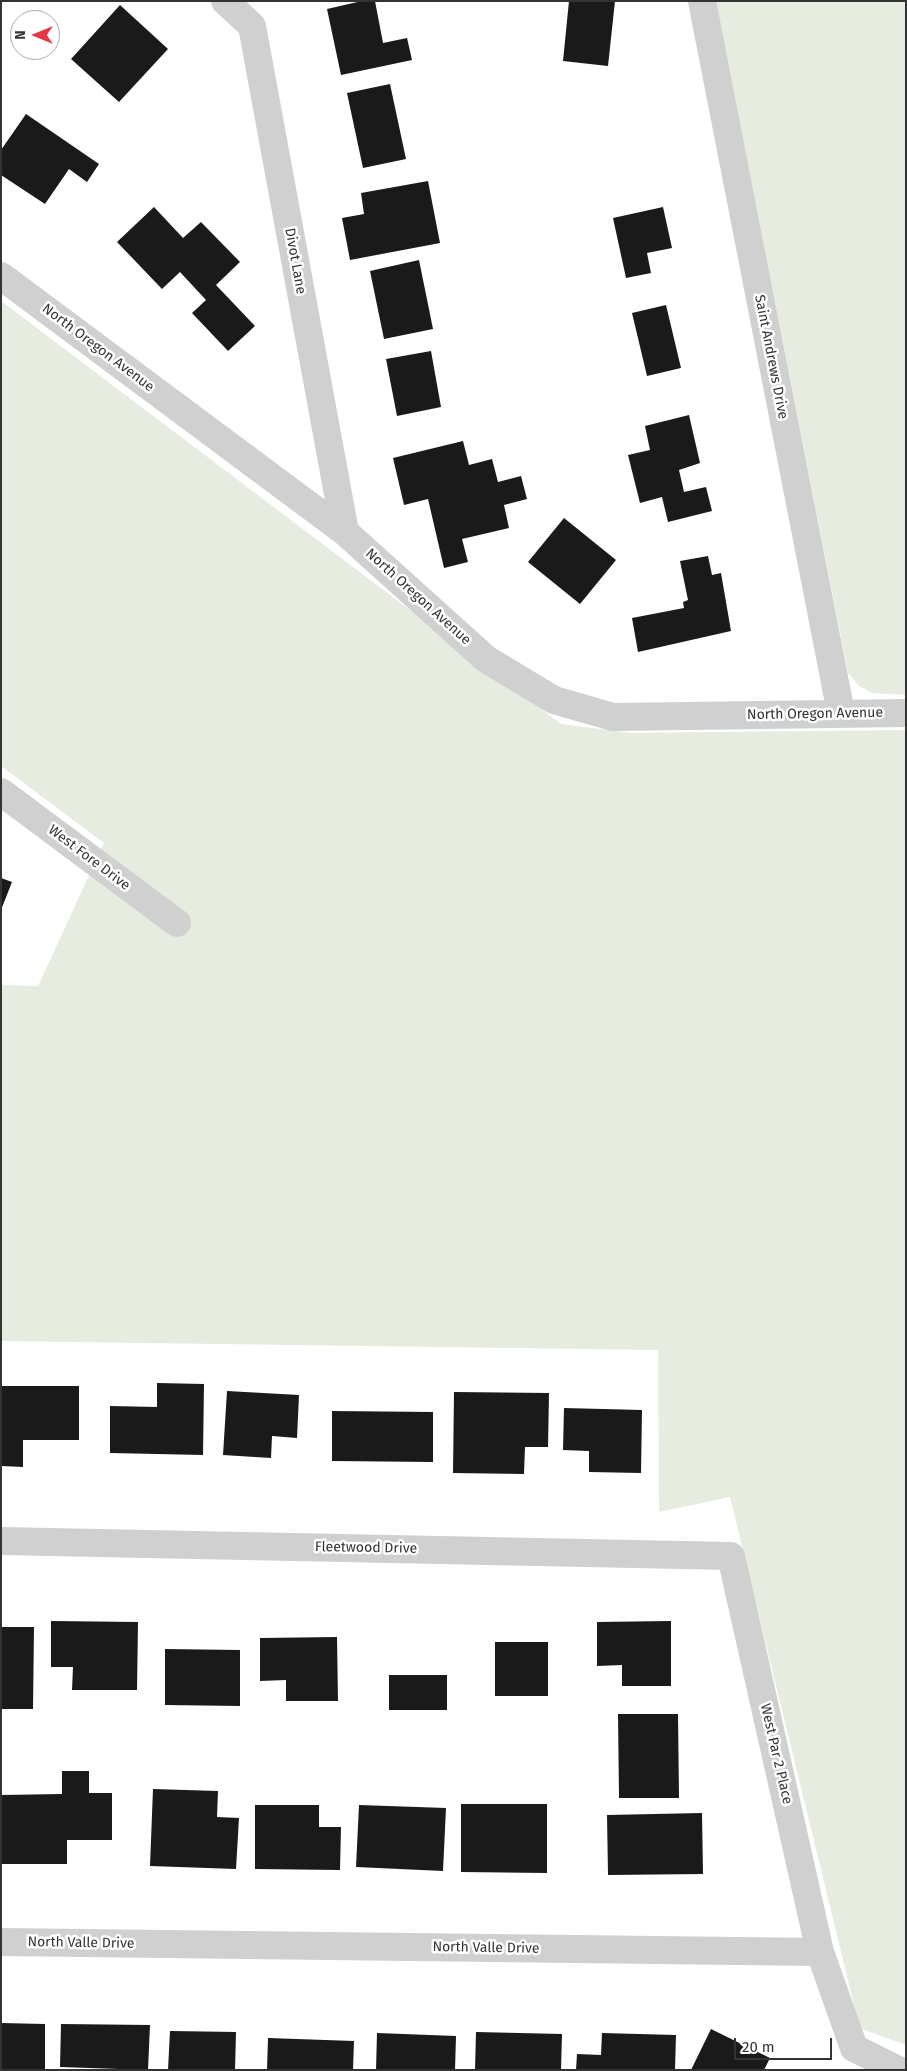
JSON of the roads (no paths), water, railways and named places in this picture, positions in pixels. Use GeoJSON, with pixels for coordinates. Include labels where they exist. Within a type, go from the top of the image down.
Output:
{"type":"FeatureCollection","features":[{"type":"Feature","properties":{"kind":"street","name":"Divot Lane"},"geometry":{"type":"LineString","coordinates":[[225,1],[252,26],[345,532]]}},
{"type":"Feature","properties":{"kind":"street","name":"Saint Andrews Drive"},"geometry":{"type":"LineString","coordinates":[[702,1],[841,713]]}},
{"type":"Feature","properties":{"kind":"street","name":"North Oregon Avenue"},"geometry":{"type":"LineString","coordinates":[[1,276],[345,532],[486,659],[554,700],[613,717],[906,713]]}},
{"type":"Feature","properties":{"kind":"street","name":"West Fore Drive"},"geometry":{"type":"LineString","coordinates":[[1,792],[177,923]]}},
{"type":"Feature","properties":{"kind":"street","name":"Fleetwood Drive"},"geometry":{"type":"LineString","coordinates":[[1,1541],[731,1556]]}},
{"type":"Feature","properties":{"kind":"street","name":"West Par 2 Place"},"geometry":{"type":"LineString","coordinates":[[731,1556],[820,1952]]}},
{"type":"Feature","properties":{"kind":"street","name":"North Valle Drive"},"geometry":{"type":"LineString","coordinates":[[1,1942],[820,1952]]}},
{"type":"Feature","properties":{"kind":"street"},"geometry":{"type":"LineString","coordinates":[[820,1952],[854,2048],[898,2070]]}}]}
